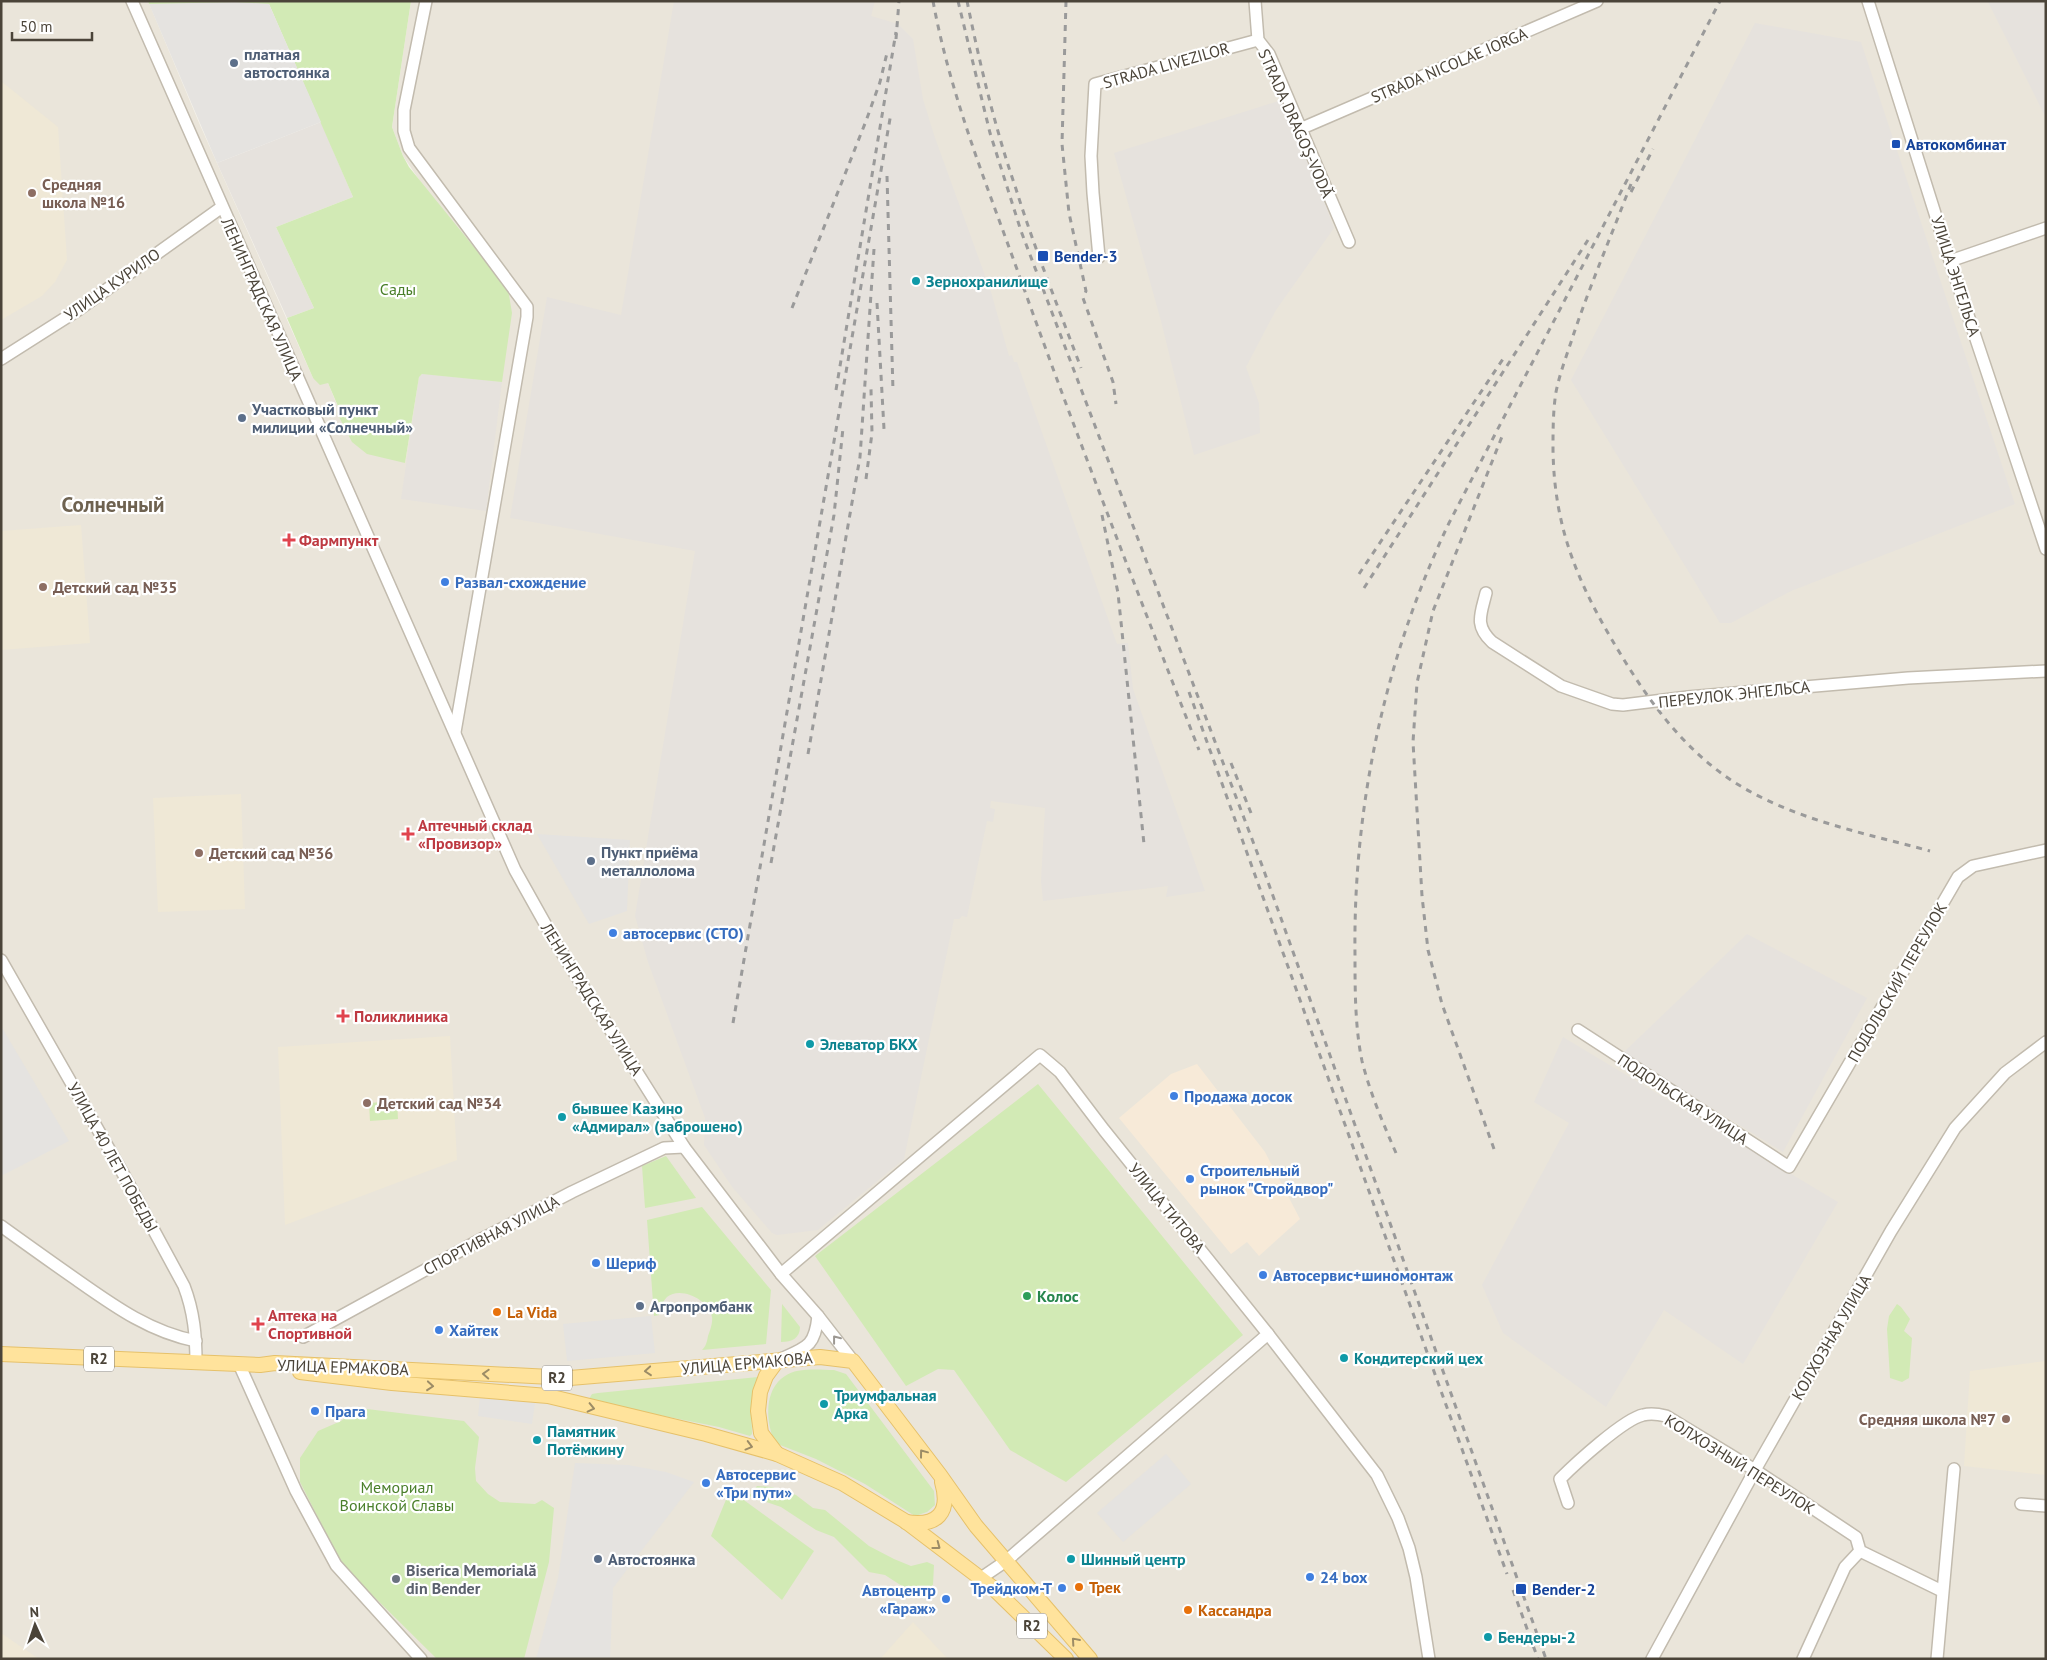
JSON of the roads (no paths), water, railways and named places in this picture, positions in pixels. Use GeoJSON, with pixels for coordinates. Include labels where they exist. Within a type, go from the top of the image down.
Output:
{"type":"FeatureCollection","features":[{"type":"Feature","properties":{"kind":"main road","name":"УЛИЦА ЕРМАКОВА"},"geometry":{"type":"LineString","coordinates":[[1,1354],[196,1363],[260,1365],[275,1363],[570,1378],[820,1357],[853,1362]]}},
{"type":"Feature","properties":{"kind":"main road"},"geometry":{"type":"LineString","coordinates":[[777,1360],[766,1376],[760,1392],[758,1411],[761,1433],[777,1454]]}},
{"type":"Feature","properties":{"kind":"main road","name":"R2"},"geometry":{"type":"LineString","coordinates":[[853,1362],[940,1475],[976,1526],[1090,1659]]}},
{"type":"Feature","properties":{"kind":"main road","name":"УЛИЦА ЕРМАКОВА"},"geometry":{"type":"LineString","coordinates":[[260,1365],[274,1370],[392,1383],[548,1396],[706,1434],[777,1454],[842,1484],[905,1521],[981,1578],[1066,1659]]}},
{"type":"Feature","properties":{"kind":"main road"},"geometry":{"type":"LineString","coordinates":[[905,1521],[920,1524],[933,1521],[941,1513],[946,1497],[940,1475]]}},
{"type":"Feature","properties":{"kind":"street","name":"ЛЕНИНГРАДСКАЯ УЛИЦА"},"geometry":{"type":"LineString","coordinates":[[132,1],[515,870],[557,945],[684,1146],[781,1274],[818,1316],[853,1362]]}},
{"type":"Feature","properties":{"kind":"street"},"geometry":{"type":"LineString","coordinates":[[426,1],[404,110],[404,131],[409,148],[527,307],[527,317],[455,732]]}},
{"type":"Feature","properties":{"kind":"street","name":"STRADA DRAGOŞ-VODĂ"},"geometry":{"type":"LineString","coordinates":[[1255,1],[1258,40],[1269,54],[1349,242]]}},
{"type":"Feature","properties":{"kind":"street","name":"STRADA NICOLAE IORGA"},"geometry":{"type":"LineString","coordinates":[[1300,129],[1597,1]]}},
{"type":"Feature","properties":{"kind":"street","name":"УЛИЦА ЭНГЕЛЬСА"},"geometry":{"type":"LineString","coordinates":[[1868,1],[1950,261],[2046,549]]}},
{"type":"Feature","properties":{"kind":"street","name":"STRADA LIVEZILOR"},"geometry":{"type":"LineString","coordinates":[[1099,257],[1091,156],[1095,84],[1258,40]]}},
{"type":"Feature","properties":{"kind":"street","name":"УЛИЦА КУРИЛО"},"geometry":{"type":"LineString","coordinates":[[1,359],[78,310],[222,208]]}},
{"type":"Feature","properties":{"kind":"street"},"geometry":{"type":"LineString","coordinates":[[1950,261],[2046,228]]}},
{"type":"Feature","properties":{"kind":"street","name":"ПЕРЕУЛОК ЭНГЕЛЬСА"},"geometry":{"type":"LineString","coordinates":[[1486,593],[1480,615],[1480,625],[1483,634],[1492,642],[1561,686],[1612,704],[1637,704],[1688,697],[1908,678],[2046,672]]}},
{"type":"Feature","properties":{"kind":"street","name":"ПОДОЛЬСКИЙ ПЕРЕУЛОК"},"geometry":{"type":"LineString","coordinates":[[1788,1167],[1958,877],[1973,866],[2046,850]]}},
{"type":"Feature","properties":{"kind":"street","name":"УЛИЦА 40 ЛЕТ ПОБЕДЫ"},"geometry":{"type":"LineString","coordinates":[[1,960],[174,1266],[191,1305],[196,1341],[196,1363]]}},
{"type":"Feature","properties":{"kind":"street","name":"ПОДОЛЬСКАЯ УЛИЦА"},"geometry":{"type":"LineString","coordinates":[[1578,1030],[1788,1167]]}},
{"type":"Feature","properties":{"kind":"street","name":"КОЛХОЗНАЯ УЛИЦА"},"geometry":{"type":"LineString","coordinates":[[1652,1659],[1755,1470],[1891,1231],[1955,1128],[2005,1073],[2046,1042]]}},
{"type":"Feature","properties":{"kind":"street","name":"УЛИЦА ТИТОВА"},"geometry":{"type":"LineString","coordinates":[[781,1274],[1040,1055],[1060,1072],[1104,1130],[1268,1334]]}},
{"type":"Feature","properties":{"kind":"street","name":"СПОРТИВНАЯ УЛИЦА"},"geometry":{"type":"LineString","coordinates":[[303,1337],[572,1192],[664,1148],[684,1146]]}},
{"type":"Feature","properties":{"kind":"street"},"geometry":{"type":"LineString","coordinates":[[1,1226],[105,1300],[138,1321],[164,1333],[196,1341]]}},
{"type":"Feature","properties":{"kind":"street"},"geometry":{"type":"LineString","coordinates":[[777,1360],[807,1347],[816,1334],[818,1316]]}},
{"type":"Feature","properties":{"kind":"street"},"geometry":{"type":"LineString","coordinates":[[981,1578],[1006,1561],[1268,1334],[1377,1475],[1398,1518],[1409,1548],[1416,1577],[1429,1659]]}},
{"type":"Feature","properties":{"kind":"street"},"geometry":{"type":"LineString","coordinates":[[239,1364],[296,1491],[336,1565],[421,1659]]}},
{"type":"Feature","properties":{"kind":"street","name":"КОЛХОЗНЫЙ ПЕРЕУЛОК"},"geometry":{"type":"LineString","coordinates":[[1568,1503],[1560,1479],[1576,1463],[1627,1422],[1642,1415],[1654,1414],[1666,1416],[1755,1470],[1856,1537],[1860,1551]]}},
{"type":"Feature","properties":{"kind":"street"},"geometry":{"type":"LineString","coordinates":[[1937,1659],[1954,1469]]}},
{"type":"Feature","properties":{"kind":"street"},"geometry":{"type":"LineString","coordinates":[[2021,1504],[2046,1506]]}},
{"type":"Feature","properties":{"kind":"street"},"geometry":{"type":"LineString","coordinates":[[1803,1659],[1845,1567],[1860,1551],[1942,1592]]}},
{"type":"Feature","properties":{"kind":"railway"},"geometry":{"type":"LineString","coordinates":[[896,39],[899,1]]}},
{"type":"Feature","properties":{"kind":"railway"},"geometry":{"type":"LineString","coordinates":[[933,1],[949,70],[982,172],[1084,452],[1199,750]]}},
{"type":"Feature","properties":{"kind":"railway"},"geometry":{"type":"LineString","coordinates":[[958,1],[990,133],[1021,231],[1263,868],[1546,1659]]}},
{"type":"Feature","properties":{"kind":"railway"},"geometry":{"type":"LineString","coordinates":[[967,1],[977,49],[1008,166],[1039,257],[1081,368]]}},
{"type":"Feature","properties":{"kind":"railway"},"geometry":{"type":"LineString","coordinates":[[1066,1],[1062,144],[1069,213],[1086,291],[1083,298],[1113,382],[1116,404]]}},
{"type":"Feature","properties":{"kind":"railway"},"geometry":{"type":"LineString","coordinates":[[1396,1153],[1373,1096],[1362,1061],[1357,1022],[1355,982],[1356,899],[1360,843],[1377,733],[1391,679],[1407,626],[1449,523],[1720,1]]}},
{"type":"Feature","properties":{"kind":"railway"},"geometry":{"type":"LineString","coordinates":[[836,390],[896,32]]}},
{"type":"Feature","properties":{"kind":"railway"},"geometry":{"type":"LineString","coordinates":[[792,308],[866,121],[880,82],[887,53]]}},
{"type":"Feature","properties":{"kind":"railway"},"geometry":{"type":"LineString","coordinates":[[733,1023],[891,113]]}},
{"type":"Feature","properties":{"kind":"railway"},"geometry":{"type":"LineString","coordinates":[[1631,192],[1653,149]]}},
{"type":"Feature","properties":{"kind":"railway"},"geometry":{"type":"LineString","coordinates":[[887,176],[893,391]]}},
{"type":"Feature","properties":{"kind":"railway"},"geometry":{"type":"LineString","coordinates":[[1631,184],[1594,277],[1562,370],[1555,399],[1553,449],[1559,508],[1573,561],[1584,586],[1610,637],[1648,696],[1685,742],[1715,768],[1754,794],[1802,815],[1930,851]]}},
{"type":"Feature","properties":{"kind":"railway"},"geometry":{"type":"LineString","coordinates":[[1364,588],[1588,240]]}},
{"type":"Feature","properties":{"kind":"railway"},"geometry":{"type":"LineString","coordinates":[[808,754],[860,457],[874,249]]}},
{"type":"Feature","properties":{"kind":"railway"},"geometry":{"type":"LineString","coordinates":[[877,303],[884,429]]}},
{"type":"Feature","properties":{"kind":"railway"},"geometry":{"type":"LineString","coordinates":[[1359,574],[1505,356]]}},
{"type":"Feature","properties":{"kind":"railway"},"geometry":{"type":"LineString","coordinates":[[866,479],[872,433],[871,389]]}},
{"type":"Feature","properties":{"kind":"railway"},"geometry":{"type":"LineString","coordinates":[[771,863],[834,515],[843,428]]}},
{"type":"Feature","properties":{"kind":"railway"},"geometry":{"type":"LineString","coordinates":[[1494,1149],[1442,1004],[1428,950],[1422,896],[1413,742],[1417,683],[1433,611],[1503,434]]}},
{"type":"Feature","properties":{"kind":"railway"},"geometry":{"type":"LineString","coordinates":[[1102,515],[1118,593],[1144,844]]}},
{"type":"Feature","properties":{"kind":"railway"},"geometry":{"type":"LineString","coordinates":[[1189,692],[1507,1574]]}},
{"type":"Feature","properties":{"kind":"railway"},"geometry":{"type":"LineString","coordinates":[[1231,763],[1251,813]]}},
{"type":"Feature","properties":{"kind":"railway"},"geometry":{"type":"LineString","coordinates":[[1513,1590],[1538,1659]]}},
{"type":"Feature","properties":{"kind":"place","name":"платная автостоянка"},"geometry":{"type":"Point","coordinates":[234,63]}},
{"type":"Feature","properties":{"kind":"place","name":"Автокомбинат"},"geometry":{"type":"Point","coordinates":[1896,144]}},
{"type":"Feature","properties":{"kind":"place","name":"Средняя школа №16"},"geometry":{"type":"Point","coordinates":[32,193]}},
{"type":"Feature","properties":{"kind":"place","name":"Bender-3"},"geometry":{"type":"Point","coordinates":[1043,256]}},
{"type":"Feature","properties":{"kind":"place","name":"Зернохранилище"},"geometry":{"type":"Point","coordinates":[916,281]}},
{"type":"Feature","properties":{"kind":"place","name":"Участковый пункт милиции «Солнечный»"},"geometry":{"type":"Point","coordinates":[242,418]}},
{"type":"Feature","properties":{"kind":"place","name":"Фармпункт"},"geometry":{"type":"Point","coordinates":[289,540]}},
{"type":"Feature","properties":{"kind":"place","name":"Развал-схождение"},"geometry":{"type":"Point","coordinates":[445,582]}},
{"type":"Feature","properties":{"kind":"place","name":"Детский сад №35"},"geometry":{"type":"Point","coordinates":[43,587]}},
{"type":"Feature","properties":{"kind":"place","name":"Аптечный склад «Провизор»"},"geometry":{"type":"Point","coordinates":[408,834]}},
{"type":"Feature","properties":{"kind":"place","name":"Детский сад №36"},"geometry":{"type":"Point","coordinates":[199,853]}},
{"type":"Feature","properties":{"kind":"place","name":"Пункт приёма металлолома"},"geometry":{"type":"Point","coordinates":[591,861]}},
{"type":"Feature","properties":{"kind":"place","name":"автосервис (СТО)"},"geometry":{"type":"Point","coordinates":[613,933]}},
{"type":"Feature","properties":{"kind":"place","name":"Поликлиника"},"geometry":{"type":"Point","coordinates":[343,1016]}},
{"type":"Feature","properties":{"kind":"place","name":"Элеватор БКХ"},"geometry":{"type":"Point","coordinates":[810,1044]}},
{"type":"Feature","properties":{"kind":"place","name":"Продажа досок"},"geometry":{"type":"Point","coordinates":[1174,1096]}},
{"type":"Feature","properties":{"kind":"place","name":"Детский сад №34"},"geometry":{"type":"Point","coordinates":[367,1103]}},
{"type":"Feature","properties":{"kind":"place","name":"бывшее Казино «Адмирал» (заброшено)"},"geometry":{"type":"Point","coordinates":[562,1117]}},
{"type":"Feature","properties":{"kind":"place","name":"Строительный рынок \"Стройдвор\""},"geometry":{"type":"Point","coordinates":[1190,1179]}},
{"type":"Feature","properties":{"kind":"place","name":"Шериф"},"geometry":{"type":"Point","coordinates":[596,1263]}},
{"type":"Feature","properties":{"kind":"place","name":"Автосервис+шиномонтаж"},"geometry":{"type":"Point","coordinates":[1263,1275]}},
{"type":"Feature","properties":{"kind":"place","name":"Колос"},"geometry":{"type":"Point","coordinates":[1027,1296]}},
{"type":"Feature","properties":{"kind":"place","name":"Агропромбанк"},"geometry":{"type":"Point","coordinates":[640,1306]}},
{"type":"Feature","properties":{"kind":"place","name":"La Vida"},"geometry":{"type":"Point","coordinates":[497,1312]}},
{"type":"Feature","properties":{"kind":"place","name":"Аптека на Спортивной"},"geometry":{"type":"Point","coordinates":[258,1324]}},
{"type":"Feature","properties":{"kind":"place","name":"Хайтек"},"geometry":{"type":"Point","coordinates":[439,1330]}},
{"type":"Feature","properties":{"kind":"place","name":"Кондитерский цех"},"geometry":{"type":"Point","coordinates":[1344,1358]}},
{"type":"Feature","properties":{"kind":"place","name":"Триумфальная Арка"},"geometry":{"type":"Point","coordinates":[824,1404]}},
{"type":"Feature","properties":{"kind":"place","name":"Прага"},"geometry":{"type":"Point","coordinates":[315,1411]}},
{"type":"Feature","properties":{"kind":"place","name":"Средняя школа №7"},"geometry":{"type":"Point","coordinates":[2006,1419]}},
{"type":"Feature","properties":{"kind":"place","name":"Памятник Потёмкину"},"geometry":{"type":"Point","coordinates":[537,1440]}},
{"type":"Feature","properties":{"kind":"place","name":"Автосервис «Три пути»"},"geometry":{"type":"Point","coordinates":[706,1483]}},
{"type":"Feature","properties":{"kind":"place","name":"Автостоянка"},"geometry":{"type":"Point","coordinates":[598,1559]}},
{"type":"Feature","properties":{"kind":"place","name":"Шинный центр"},"geometry":{"type":"Point","coordinates":[1071,1559]}},
{"type":"Feature","properties":{"kind":"place","name":"24 box"},"geometry":{"type":"Point","coordinates":[1310,1577]}},
{"type":"Feature","properties":{"kind":"place","name":"Biserica Memorială din Bender"},"geometry":{"type":"Point","coordinates":[396,1579]}},
{"type":"Feature","properties":{"kind":"place","name":"Трек"},"geometry":{"type":"Point","coordinates":[1079,1587]}},
{"type":"Feature","properties":{"kind":"place","name":"Трейдком-Т"},"geometry":{"type":"Point","coordinates":[1062,1588]}},
{"type":"Feature","properties":{"kind":"place","name":"Bender-2"},"geometry":{"type":"Point","coordinates":[1521,1589]}},
{"type":"Feature","properties":{"kind":"place","name":"Автоцентр «Гараж»"},"geometry":{"type":"Point","coordinates":[946,1599]}},
{"type":"Feature","properties":{"kind":"place","name":"Кассандра"},"geometry":{"type":"Point","coordinates":[1188,1610]}},
{"type":"Feature","properties":{"kind":"place","name":"Бендеры-2"},"geometry":{"type":"Point","coordinates":[1488,1637]}},
{"type":"Feature","properties":{"kind":"district","name":"Солнечный"},"geometry":{"type":"Point","coordinates":[113,505]}},
{"type":"Feature","properties":{"kind":"park label","name":"Сады"},"geometry":{"type":"Point","coordinates":[398,289]}},
{"type":"Feature","properties":{"kind":"park label","name":"Мемориал Воинской Славы"},"geometry":{"type":"Point","coordinates":[397,1496]}}]}
